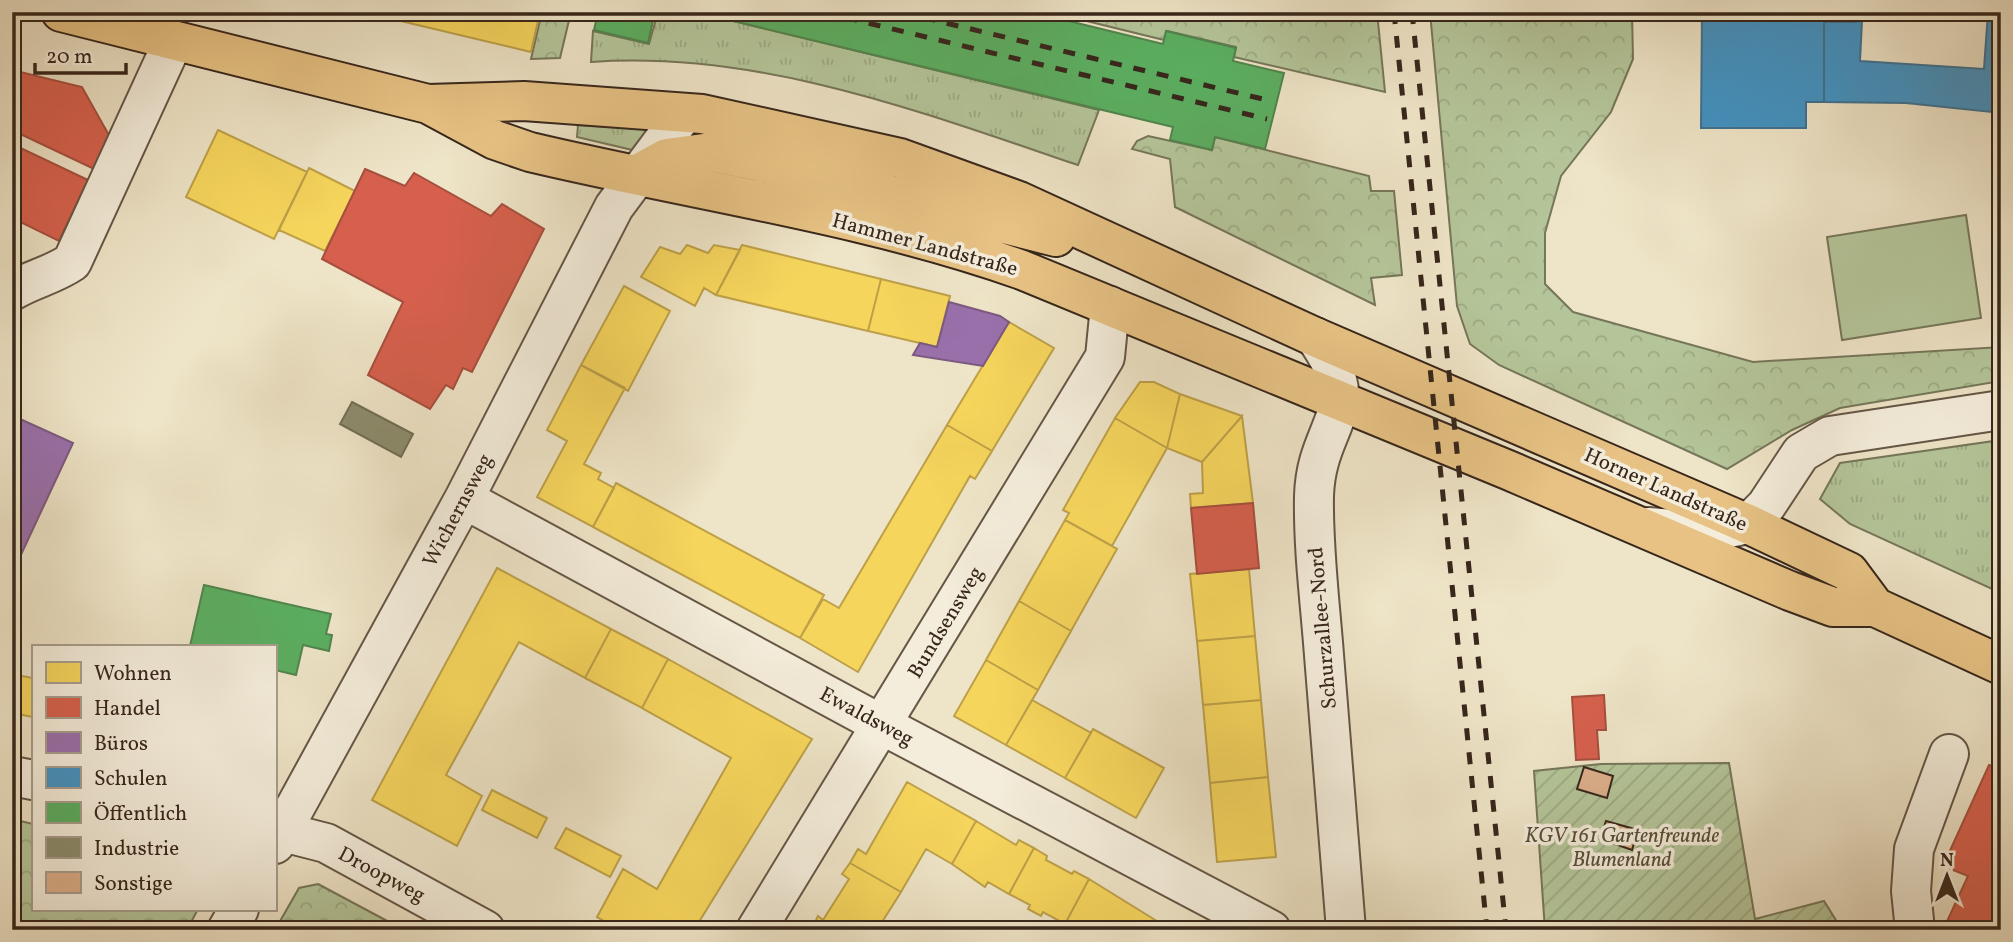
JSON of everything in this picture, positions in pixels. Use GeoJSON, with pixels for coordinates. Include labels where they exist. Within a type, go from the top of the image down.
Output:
{"type":"FeatureCollection","features":[{"type":"Feature","properties":{"kind":"main road","name":"Hammer Landstraße"},"geometry":{"type":"LineString","coordinates":[[61,12],[428,104],[506,144],[977,254],[1447,445]]}},
{"type":"Feature","properties":{"kind":"main road","name":"Hammer Landstraße"},"geometry":{"type":"LineString","coordinates":[[428,104],[524,101],[684,113],[900,158],[1019,201],[1315,337],[1441,391]]}},
{"type":"Feature","properties":{"kind":"main road"},"geometry":{"type":"LineString","coordinates":[[636,175],[667,158],[711,152],[769,164],[1155,263]]}},
{"type":"Feature","properties":{"kind":"main road","name":"Horner Landstraße"},"geometry":{"type":"LineString","coordinates":[[1441,391],[1748,524],[1849,572],[1875,607]]}},
{"type":"Feature","properties":{"kind":"main road","name":"Horner Landstraße"},"geometry":{"type":"LineString","coordinates":[[1447,445],[1833,607],[1875,607],[2001,665]]}},
{"type":"Feature","properties":{"kind":"street"},"geometry":{"type":"LineString","coordinates":[[12,291],[34,278],[54,274],[72,262],[173,42]]}},
{"type":"Feature","properties":{"kind":"street","name":"Wichernsweg"},"geometry":{"type":"LineString","coordinates":[[277,835],[464,499],[614,207],[684,113]]}},
{"type":"Feature","properties":{"kind":"street","name":"Bundsensweg"},"geometry":{"type":"LineString","coordinates":[[756,930],[1105,356],[1110,306]]}},
{"type":"Feature","properties":{"kind":"street"},"geometry":{"type":"LineString","coordinates":[[1315,337],[1333,362],[1340,385],[1341,402]]}},
{"type":"Feature","properties":{"kind":"street","name":"Schurzallee-Nord"},"geometry":{"type":"LineString","coordinates":[[1341,402],[1318,464],[1315,520],[1346,930]]}},
{"type":"Feature","properties":{"kind":"street"},"geometry":{"type":"LineString","coordinates":[[1640,527],[1711,532],[1748,524],[1766,506],[1801,453],[1821,440],[1878,427],[2001,410]]}},
{"type":"Feature","properties":{"kind":"street","name":"Ewaldsweg"},"geometry":{"type":"LineString","coordinates":[[464,499],[882,725],[1272,930]]}},
{"type":"Feature","properties":{"kind":"street"},"geometry":{"type":"LineString","coordinates":[[1915,930],[1911,891],[1914,849],[1949,754]]}},
{"type":"Feature","properties":{"kind":"street"},"geometry":{"type":"LineString","coordinates":[[12,776],[32,780]]}},
{"type":"Feature","properties":{"kind":"street","name":"Droopweg"},"geometry":{"type":"LineString","coordinates":[[277,835],[326,843],[485,930]]}},
{"type":"Feature","properties":{"kind":"street"},"geometry":{"type":"LineString","coordinates":[[228,930],[238,911]]}},
{"type":"Feature","properties":{"kind":"green space"},"geometry":{"type":"Polygon","coordinates":[[[542,12],[571,12],[560,58],[531,59],[542,12]]]}},
{"type":"Feature","properties":{"kind":"green space"},"geometry":{"type":"Polygon","coordinates":[[[658,12],[696,12],[1099,110],[1078,165],[899,106],[778,75],[654,61],[591,62],[593,31],[649,44],[658,12]]]}},
{"type":"Feature","properties":{"kind":"green space"},"geometry":{"type":"Polygon","coordinates":[[[1050,12],[1377,12],[1385,92],[1234,57],[1236,47],[1167,31],[1164,40],[1050,12]]]}},
{"type":"Feature","properties":{"kind":"green space"},"geometry":{"type":"Polygon","coordinates":[[[1430,12],[1632,12],[1633,59],[1611,112],[1561,176],[1545,233],[1545,284],[1573,312],[1753,362],[2001,347],[2001,381],[1840,408],[1792,430],[1727,469],[1499,365],[1470,344],[1457,306],[1430,12]]]}},
{"type":"Feature","properties":{"kind":"green space"},"geometry":{"type":"Polygon","coordinates":[[[578,125],[656,130],[641,152],[577,137],[578,125]]]}},
{"type":"Feature","properties":{"kind":"green space"},"geometry":{"type":"Polygon","coordinates":[[[1148,136],[1212,150],[1215,137],[1369,176],[1371,191],[1394,191],[1402,275],[1371,278],[1375,305],[1175,207],[1170,159],[1132,149],[1137,141],[1148,136]]]}},
{"type":"Feature","properties":{"kind":"green space"},"geometry":{"type":"Polygon","coordinates":[[[1966,215],[1981,318],[1842,340],[1827,237],[1966,215]]]}},
{"type":"Feature","properties":{"kind":"green space"},"geometry":{"type":"Polygon","coordinates":[[[2001,440],[2001,567],[1992,589],[1850,524],[1820,499],[1840,463],[2001,440]]]}},
{"type":"Feature","properties":{"kind":"green space","name":"KGV 161 Gartenfreunde Blumenland"},"geometry":{"type":"Polygon","coordinates":[[[1729,763],[1755,919],[1824,901],[1842,930],[1545,930],[1534,771],[1601,764],[1729,763]]]}},
{"type":"Feature","properties":{"kind":"green space"},"geometry":{"type":"Polygon","coordinates":[[[12,819],[32,824],[32,911],[197,911],[187,930],[12,930],[12,819]]]}},
{"type":"Feature","properties":{"kind":"green space"},"geometry":{"type":"Polygon","coordinates":[[[318,884],[404,930],[275,930],[299,888],[318,884]]]}},
{"type":"Feature","properties":{"kind":"building: Wohnen"},"geometry":{"type":"Polygon","coordinates":[[[362,12],[408,12],[405,22],[362,12]]]}},
{"type":"Feature","properties":{"kind":"building: Wohnen"},"geometry":{"type":"Polygon","coordinates":[[[408,12],[540,12],[531,52],[405,22],[408,12]]]}},
{"type":"Feature","properties":{"kind":"building: Wohnen"},"geometry":{"type":"Polygon","coordinates":[[[218,130],[307,172],[274,239],[186,197],[218,130]]]}},
{"type":"Feature","properties":{"kind":"building: Wohnen"},"geometry":{"type":"Polygon","coordinates":[[[309,168],[355,191],[325,251],[279,230],[309,168]]]}},
{"type":"Feature","properties":{"kind":"building: Wohnen"},"geometry":{"type":"Polygon","coordinates":[[[687,245],[708,253],[714,245],[740,250],[716,295],[704,288],[695,306],[641,277],[660,247],[680,254],[687,245]]]}},
{"type":"Feature","properties":{"kind":"building: Wohnen"},"geometry":{"type":"Polygon","coordinates":[[[742,245],[881,279],[868,331],[716,295],[742,245]]]}},
{"type":"Feature","properties":{"kind":"building: Wohnen"},"geometry":{"type":"Polygon","coordinates":[[[881,279],[950,296],[937,347],[868,331],[881,279]]]}},
{"type":"Feature","properties":{"kind":"building: Wohnen"},"geometry":{"type":"Polygon","coordinates":[[[624,286],[670,311],[628,391],[581,365],[624,286]]]}},
{"type":"Feature","properties":{"kind":"building: Wohnen"},"geometry":{"type":"Polygon","coordinates":[[[1009,322],[1054,348],[992,451],[947,425],[1009,322]]]}},
{"type":"Feature","properties":{"kind":"building: Wohnen"},"geometry":{"type":"Polygon","coordinates":[[[581,365],[625,388],[584,464],[601,473],[598,479],[614,488],[593,527],[537,497],[567,441],[547,430],[581,365]]]}},
{"type":"Feature","properties":{"kind":"building: Wohnen"},"geometry":{"type":"Polygon","coordinates":[[[1140,382],[1154,382],[1180,394],[1167,448],[1115,418],[1140,382]]]}},
{"type":"Feature","properties":{"kind":"building: Wohnen"},"geometry":{"type":"Polygon","coordinates":[[[1180,394],[1242,416],[1202,462],[1167,448],[1180,394]]]}},
{"type":"Feature","properties":{"kind":"building: Wohnen"},"geometry":{"type":"Polygon","coordinates":[[[1242,416],[1253,503],[1191,508],[1190,494],[1203,493],[1202,462],[1242,416]]]}},
{"type":"Feature","properties":{"kind":"building: Wohnen"},"geometry":{"type":"Polygon","coordinates":[[[1115,418],[1167,448],[1112,546],[1065,520],[1069,513],[1063,510],[1115,418]]]}},
{"type":"Feature","properties":{"kind":"building: Wohnen"},"geometry":{"type":"Polygon","coordinates":[[[947,425],[992,451],[975,479],[970,476],[858,672],[800,638],[823,599],[839,608],[947,425]]]}},
{"type":"Feature","properties":{"kind":"building: Wohnen"},"geometry":{"type":"Polygon","coordinates":[[[616,483],[824,595],[800,638],[593,527],[616,483]]]}},
{"type":"Feature","properties":{"kind":"building: Wohnen"},"geometry":{"type":"Polygon","coordinates":[[[1065,520],[1117,549],[1071,631],[1019,601],[1065,520]]]}},
{"type":"Feature","properties":{"kind":"building: Wohnen"},"geometry":{"type":"Polygon","coordinates":[[[497,568],[611,629],[585,678],[519,642],[446,775],[482,796],[457,846],[372,800],[497,568]]]}},
{"type":"Feature","properties":{"kind":"building: Wohnen"},"geometry":{"type":"Polygon","coordinates":[[[1249,569],[1255,636],[1197,641],[1190,574],[1249,569]]]}},
{"type":"Feature","properties":{"kind":"building: Wohnen"},"geometry":{"type":"Polygon","coordinates":[[[1019,601],[1071,631],[1038,690],[986,660],[1019,601]]]}},
{"type":"Feature","properties":{"kind":"building: Wohnen"},"geometry":{"type":"Polygon","coordinates":[[[611,629],[668,659],[642,708],[585,678],[611,629]]]}},
{"type":"Feature","properties":{"kind":"building: Wohnen"},"geometry":{"type":"Polygon","coordinates":[[[1255,636],[1261,700],[1203,705],[1197,641],[1255,636]]]}},
{"type":"Feature","properties":{"kind":"building: Wohnen"},"geometry":{"type":"Polygon","coordinates":[[[668,659],[812,739],[694,930],[620,930],[597,917],[623,869],[657,889],[731,758],[642,708],[668,659]]]}},
{"type":"Feature","properties":{"kind":"building: Wohnen"},"geometry":{"type":"Polygon","coordinates":[[[986,660],[1038,690],[1006,745],[954,716],[986,660]]]}},
{"type":"Feature","properties":{"kind":"building: Wohnen"},"geometry":{"type":"Polygon","coordinates":[[[17,675],[32,678],[32,717],[12,713],[17,675]]]}},
{"type":"Feature","properties":{"kind":"building: Wohnen"},"geometry":{"type":"Polygon","coordinates":[[[1032,700],[1091,733],[1065,778],[1006,745],[1032,700]]]}},
{"type":"Feature","properties":{"kind":"building: Wohnen"},"geometry":{"type":"Polygon","coordinates":[[[1261,700],[1268,777],[1210,783],[1203,705],[1261,700]]]}},
{"type":"Feature","properties":{"kind":"building: Wohnen"},"geometry":{"type":"Polygon","coordinates":[[[1093,729],[1164,768],[1136,818],[1065,778],[1093,729]]]}},
{"type":"Feature","properties":{"kind":"building: Wohnen"},"geometry":{"type":"Polygon","coordinates":[[[1268,777],[1276,857],[1217,862],[1210,783],[1268,777]]]}},
{"type":"Feature","properties":{"kind":"building: Wohnen"},"geometry":{"type":"Polygon","coordinates":[[[907,782],[976,821],[952,864],[926,849],[901,892],[850,863],[858,849],[866,854],[907,782]]]}},
{"type":"Feature","properties":{"kind":"building: Wohnen"},"geometry":{"type":"Polygon","coordinates":[[[492,790],[547,818],[537,838],[482,810],[492,790]]]}},
{"type":"Feature","properties":{"kind":"building: Wohnen"},"geometry":{"type":"Polygon","coordinates":[[[976,821],[1016,845],[1019,840],[1034,848],[1009,894],[988,882],[985,887],[952,864],[976,821]]]}},
{"type":"Feature","properties":{"kind":"building: Wohnen"},"geometry":{"type":"Polygon","coordinates":[[[566,828],[621,856],[610,877],[555,848],[566,828]]]}},
{"type":"Feature","properties":{"kind":"building: Wohnen"},"geometry":{"type":"Polygon","coordinates":[[[1034,848],[1047,856],[1046,860],[1072,874],[1074,871],[1089,879],[1065,924],[1043,912],[1041,916],[1028,909],[1030,905],[1009,894],[1034,848]]]}},
{"type":"Feature","properties":{"kind":"building: Wohnen"},"geometry":{"type":"Polygon","coordinates":[[[850,863],[901,892],[877,930],[811,930],[818,916],[823,920],[849,879],[842,874],[850,863]]]}},
{"type":"Feature","properties":{"kind":"building: Wohnen"},"geometry":{"type":"Polygon","coordinates":[[[1089,879],[1160,923],[1156,930],[1074,930],[1065,924],[1089,879]]]}},
{"type":"Feature","properties":{"kind":"building: Handel"},"geometry":{"type":"Polygon","coordinates":[[[12,70],[82,87],[110,137],[94,169],[12,130],[12,70]]]}},
{"type":"Feature","properties":{"kind":"building: Handel"},"geometry":{"type":"Polygon","coordinates":[[[12,144],[88,180],[59,241],[12,218],[12,144]]]}},
{"type":"Feature","properties":{"kind":"building: Handel"},"geometry":{"type":"Polygon","coordinates":[[[365,169],[405,186],[414,173],[491,216],[502,204],[544,229],[472,372],[463,368],[453,389],[446,385],[430,409],[368,375],[403,302],[322,259],[365,169]]]}},
{"type":"Feature","properties":{"kind":"building: Handel"},"geometry":{"type":"Polygon","coordinates":[[[1253,503],[1259,568],[1197,574],[1191,508],[1253,503]]]}},
{"type":"Feature","properties":{"kind":"building: Handel"},"geometry":{"type":"Polygon","coordinates":[[[1604,695],[1606,730],[1597,730],[1599,759],[1576,760],[1572,697],[1604,695]]]}},
{"type":"Feature","properties":{"kind":"building: Handel"},"geometry":{"type":"Polygon","coordinates":[[[1989,765],[2001,770],[2001,930],[1943,930],[1968,876],[1943,866],[1989,765]]]}},
{"type":"Feature","properties":{"kind":"building: Büros"},"geometry":{"type":"Polygon","coordinates":[[[949,302],[1000,316],[1009,322],[983,366],[913,355],[920,343],[937,347],[949,302]]]}},
{"type":"Feature","properties":{"kind":"building: Büros"},"geometry":{"type":"Polygon","coordinates":[[[20,419],[73,443],[12,574],[12,435],[20,419]]]}},
{"type":"Feature","properties":{"kind":"building: Schulen"},"geometry":{"type":"Polygon","coordinates":[[[1702,12],[1856,12],[1856,22],[1824,22],[1824,102],[1806,102],[1806,128],[1701,128],[1702,12]]]}},
{"type":"Feature","properties":{"kind":"building: Schulen"},"geometry":{"type":"Polygon","coordinates":[[[1988,12],[2001,12],[2001,113],[1906,103],[1824,102],[1824,22],[1862,21],[1860,61],[1984,69],[1988,12]]]}},
{"type":"Feature","properties":{"kind":"building: Öffentlich"},"geometry":{"type":"Polygon","coordinates":[[[598,12],[655,12],[648,43],[594,30],[598,12]]]}},
{"type":"Feature","properties":{"kind":"building: Öffentlich"},"geometry":{"type":"Polygon","coordinates":[[[696,12],[1032,12],[1163,44],[1166,31],[1236,48],[1233,61],[1284,73],[1265,149],[1215,137],[1212,150],[1170,140],[1173,127],[696,12]]]}},
{"type":"Feature","properties":{"kind":"building: Öffentlich"},"geometry":{"type":"Polygon","coordinates":[[[204,585],[331,614],[326,634],[332,635],[329,651],[303,645],[296,675],[276,670],[276,645],[190,645],[204,585]]]}},
{"type":"Feature","properties":{"kind":"building: Industrie"},"geometry":{"type":"Polygon","coordinates":[[[352,402],[413,434],[401,457],[340,424],[352,402]]]}},
{"type":"Feature","properties":{"kind":"building: Sonstige"},"geometry":{"type":"Polygon","coordinates":[[[1584,767],[1613,776],[1607,798],[1577,789],[1584,767]]]}},
{"type":"Feature","properties":{"kind":"building: Sonstige"},"geometry":{"type":"Polygon","coordinates":[[[1606,821],[1638,830],[1632,850],[1600,839],[1606,821]]]}},
{"type":"Feature","properties":{"kind":"railway"},"geometry":{"type":"LineString","coordinates":[[822,12],[1267,119]]}},
{"type":"Feature","properties":{"kind":"railway"},"geometry":{"type":"LineString","coordinates":[[900,12],[1271,101]]}},
{"type":"Feature","properties":{"kind":"railway"},"geometry":{"type":"LineString","coordinates":[[1394,12],[1487,930]]}},
{"type":"Feature","properties":{"kind":"railway"},"geometry":{"type":"LineString","coordinates":[[1412,12],[1506,930]]}}]}
